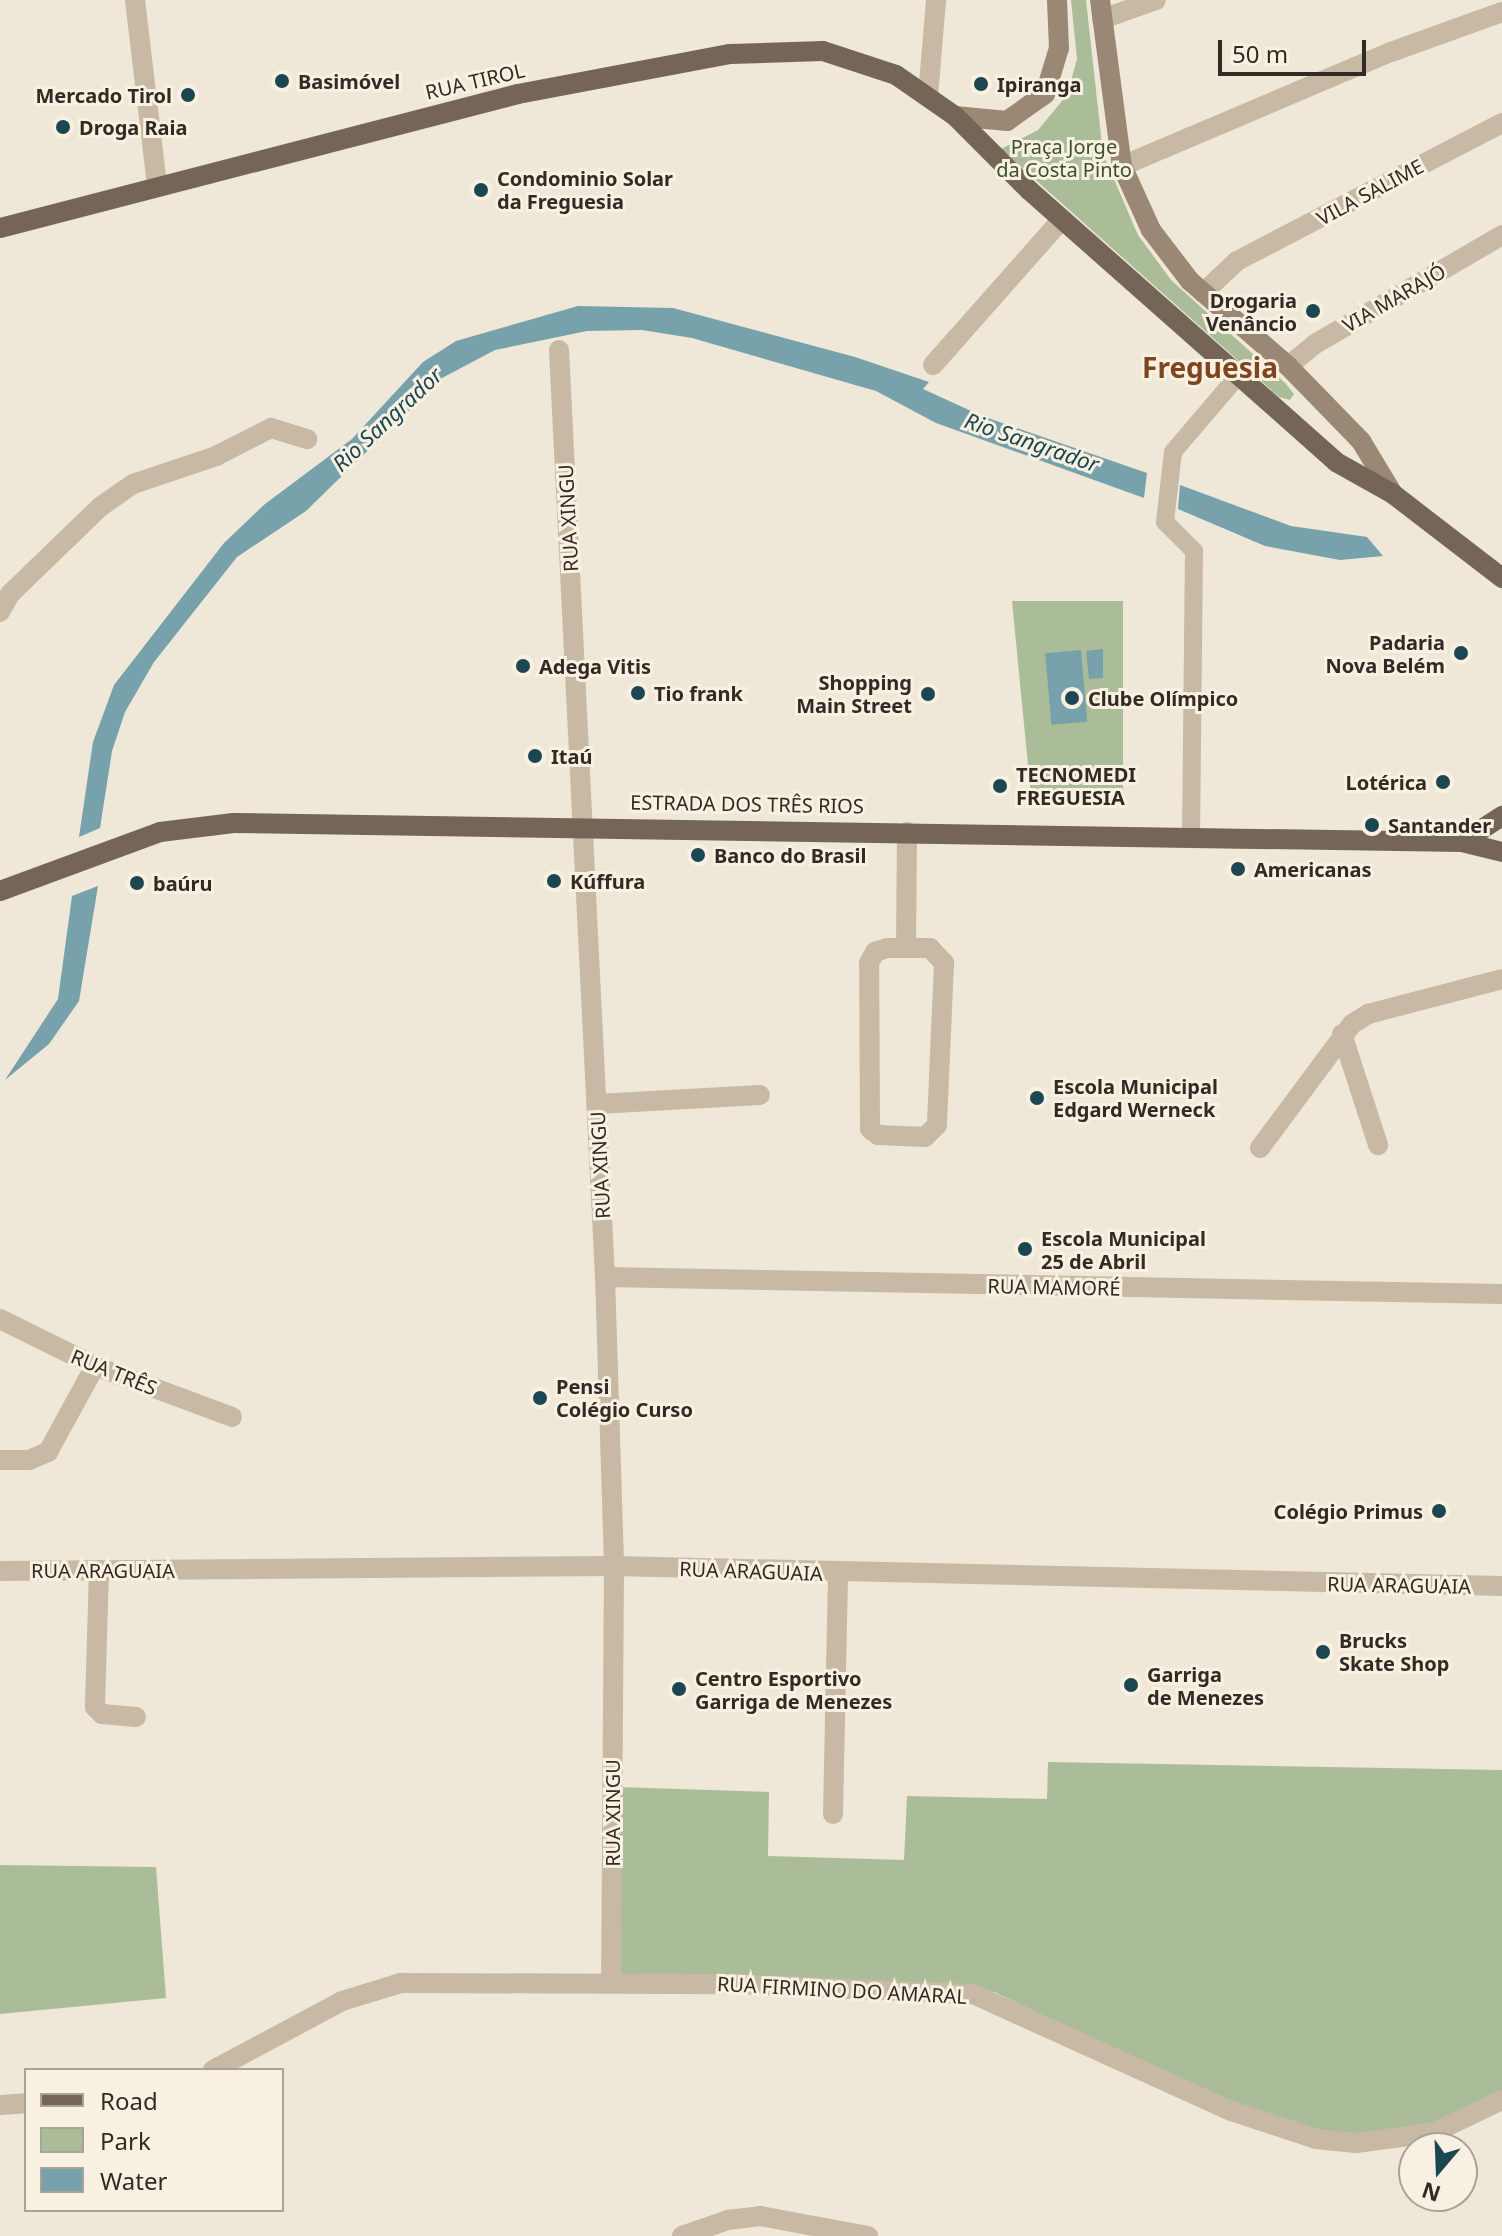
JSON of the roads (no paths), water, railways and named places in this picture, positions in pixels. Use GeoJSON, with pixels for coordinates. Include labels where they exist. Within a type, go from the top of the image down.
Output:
{"type":"FeatureCollection","features":[{"type":"Feature","properties":{"kind":"main road"},"geometry":{"type":"LineString","coordinates":[[955,116],[1007,121],[1045,94],[1059,48],[1057,0]]}},
{"type":"Feature","properties":{"kind":"main road"},"geometry":{"type":"LineString","coordinates":[[1101,10],[1122,166],[1156,237],[1203,293],[1288,366],[1361,441],[1393,494]]}},
{"type":"Feature","properties":{"kind":"main road","name":"RUA TIROL"},"geometry":{"type":"LineString","coordinates":[[0,228],[157,184],[518,94],[730,54],[823,51],[863,61],[928,96],[955,116],[1062,219],[1336,462],[1393,494],[1502,578]]}},
{"type":"Feature","properties":{"kind":"main road"},"geometry":{"type":"LineString","coordinates":[[1462,842],[1502,816]]}},
{"type":"Feature","properties":{"kind":"main road","name":"ESTRADA DOS TRÊS RIOS"},"geometry":{"type":"LineString","coordinates":[[0,891],[126,843],[193,826],[584,825],[1462,842],[1502,852]]}},
{"type":"Feature","properties":{"kind":"street"},"geometry":{"type":"LineString","coordinates":[[135,0],[157,184]]}},
{"type":"Feature","properties":{"kind":"street"},"geometry":{"type":"LineString","coordinates":[[928,96],[936,0]]}},
{"type":"Feature","properties":{"kind":"street"},"geometry":{"type":"LineString","coordinates":[[1101,10],[1156,0]]}},
{"type":"Feature","properties":{"kind":"street"},"geometry":{"type":"LineString","coordinates":[[1122,166],[1391,52],[1502,12]]}},
{"type":"Feature","properties":{"kind":"street","name":"VILA SALIME"},"geometry":{"type":"LineString","coordinates":[[1203,293],[1237,261],[1502,123]]}},
{"type":"Feature","properties":{"kind":"street"},"geometry":{"type":"LineString","coordinates":[[933,365],[1062,219]]}},
{"type":"Feature","properties":{"kind":"street","name":"VIA MARAJÓ"},"geometry":{"type":"LineString","coordinates":[[1288,366],[1315,344],[1502,235]]}},
{"type":"Feature","properties":{"kind":"street","name":"RUA XINGU"},"geometry":{"type":"LineString","coordinates":[[559,350],[605,1277],[614,1566],[611,1981]]}},
{"type":"Feature","properties":{"kind":"street"},"geometry":{"type":"LineString","coordinates":[[1191,837],[1194,551],[1165,522],[1173,452],[1238,376]]}},
{"type":"Feature","properties":{"kind":"street"},"geometry":{"type":"LineString","coordinates":[[0,612],[10,594],[89,518],[133,484],[216,456],[271,428],[307,439]]}},
{"type":"Feature","properties":{"kind":"street"},"geometry":{"type":"LineString","coordinates":[[906,948],[907,832]]}},
{"type":"Feature","properties":{"kind":"street"},"geometry":{"type":"LineString","coordinates":[[906,948],[930,948],[944,963],[937,1125],[925,1137],[878,1135],[868,1120],[869,963],[875,952],[906,948]]}},
{"type":"Feature","properties":{"kind":"street"},"geometry":{"type":"LineString","coordinates":[[1260,1148],[1342,1034],[1368,1014],[1502,979]]}},
{"type":"Feature","properties":{"kind":"street"},"geometry":{"type":"LineString","coordinates":[[1342,1034],[1378,1145]]}},
{"type":"Feature","properties":{"kind":"street"},"geometry":{"type":"LineString","coordinates":[[597,1104],[760,1095]]}},
{"type":"Feature","properties":{"kind":"street","name":"RUA MAMORÉ"},"geometry":{"type":"LineString","coordinates":[[605,1277],[1502,1294]]}},
{"type":"Feature","properties":{"kind":"street","name":"RUA TRÊS"},"geometry":{"type":"LineString","coordinates":[[0,1319],[95,1366],[232,1417]]}},
{"type":"Feature","properties":{"kind":"street"},"geometry":{"type":"LineString","coordinates":[[0,1460],[29,1460],[48,1452],[95,1366]]}},
{"type":"Feature","properties":{"kind":"street","name":"RUA ARAGUAIA"},"geometry":{"type":"LineString","coordinates":[[0,1571],[614,1566],[838,1574],[1502,1586]]}},
{"type":"Feature","properties":{"kind":"street"},"geometry":{"type":"LineString","coordinates":[[99,1570],[95,1707],[102,1714],[136,1717]]}},
{"type":"Feature","properties":{"kind":"street"},"geometry":{"type":"LineString","coordinates":[[833,1814],[838,1574]]}},
{"type":"Feature","properties":{"kind":"street","name":"RUA FIRMINO DO AMARAL"},"geometry":{"type":"LineString","coordinates":[[217,2068],[342,2001],[401,1983],[611,1981],[973,1994],[1231,2111],[1316,2139],[1356,2143],[1433,2133],[1502,2100]]}},
{"type":"Feature","properties":{"kind":"street"},"geometry":{"type":"LineString","coordinates":[[0,2105],[24,2103]]}},
{"type":"Feature","properties":{"kind":"street"},"geometry":{"type":"LineString","coordinates":[[682,2236],[728,2220],[760,2216],[868,2236]]}},
{"type":"Feature","properties":{"kind":"water","name":"Rio Sangrador"},"geometry":{"type":"Polygon","coordinates":[[[578,306],[673,308],[855,357],[929,382],[923,389],[982,416],[1147,473],[1144,498],[936,423],[876,391],[692,338],[642,330],[587,331],[495,350],[442,378],[306,511],[237,557],[154,662],[125,712],[112,751],[100,828],[79,837],[93,742],[114,685],[224,543],[265,504],[352,439],[423,362],[456,341],[578,306]]]}},
{"type":"Feature","properties":{"kind":"water"},"geometry":{"type":"Polygon","coordinates":[[[1180,485],[1291,526],[1367,537],[1383,556],[1340,560],[1265,546],[1178,509],[1180,485]]]}},
{"type":"Feature","properties":{"kind":"water"},"geometry":{"type":"Polygon","coordinates":[[[1103,649],[1103,678],[1089,679],[1086,651],[1103,649]]]}},
{"type":"Feature","properties":{"kind":"water"},"geometry":{"type":"Polygon","coordinates":[[[1081,650],[1087,722],[1051,725],[1045,653],[1081,650]]]}},
{"type":"Feature","properties":{"kind":"water"},"geometry":{"type":"Polygon","coordinates":[[[98,886],[79,1001],[49,1044],[5,1080],[58,999],[72,896],[98,886]]]}},
{"type":"Feature","properties":{"kind":"place","name":"Basimóvel"},"geometry":{"type":"Point","coordinates":[282,81]}},
{"type":"Feature","properties":{"kind":"place","name":"Ipiranga"},"geometry":{"type":"Point","coordinates":[981,84]}},
{"type":"Feature","properties":{"kind":"place","name":"Mercado Tirol"},"geometry":{"type":"Point","coordinates":[188,95]}},
{"type":"Feature","properties":{"kind":"place","name":"Droga Raia"},"geometry":{"type":"Point","coordinates":[63,127]}},
{"type":"Feature","properties":{"kind":"place","name":"Condominio Solar da Freguesia"},"geometry":{"type":"Point","coordinates":[481,190]}},
{"type":"Feature","properties":{"kind":"place","name":"Drogaria Venâncio"},"geometry":{"type":"Point","coordinates":[1313,311]}},
{"type":"Feature","properties":{"kind":"place","name":"Padaria Nova Belém"},"geometry":{"type":"Point","coordinates":[1461,653]}},
{"type":"Feature","properties":{"kind":"place","name":"Adega Vitis"},"geometry":{"type":"Point","coordinates":[523,666]}},
{"type":"Feature","properties":{"kind":"place","name":"Tio frank"},"geometry":{"type":"Point","coordinates":[638,693]}},
{"type":"Feature","properties":{"kind":"place","name":"Shopping Main Street"},"geometry":{"type":"Point","coordinates":[928,694]}},
{"type":"Feature","properties":{"kind":"place","name":"Clube Olímpico"},"geometry":{"type":"Point","coordinates":[1072,698]}},
{"type":"Feature","properties":{"kind":"place","name":"Itaú"},"geometry":{"type":"Point","coordinates":[535,756]}},
{"type":"Feature","properties":{"kind":"place","name":"Lotérica"},"geometry":{"type":"Point","coordinates":[1443,782]}},
{"type":"Feature","properties":{"kind":"place","name":"TECNOMEDI FREGUESIA"},"geometry":{"type":"Point","coordinates":[1000,786]}},
{"type":"Feature","properties":{"kind":"place","name":"Santander"},"geometry":{"type":"Point","coordinates":[1372,825]}},
{"type":"Feature","properties":{"kind":"place","name":"Banco do Brasil"},"geometry":{"type":"Point","coordinates":[698,855]}},
{"type":"Feature","properties":{"kind":"place","name":"Americanas"},"geometry":{"type":"Point","coordinates":[1238,869]}},
{"type":"Feature","properties":{"kind":"place","name":"Kúffura"},"geometry":{"type":"Point","coordinates":[554,881]}},
{"type":"Feature","properties":{"kind":"place","name":"baúru"},"geometry":{"type":"Point","coordinates":[137,883]}},
{"type":"Feature","properties":{"kind":"place","name":"Escola Municipal Edgard Werneck"},"geometry":{"type":"Point","coordinates":[1037,1098]}},
{"type":"Feature","properties":{"kind":"place","name":"Escola Municipal 25 de Abril"},"geometry":{"type":"Point","coordinates":[1025,1249]}},
{"type":"Feature","properties":{"kind":"place","name":"Pensi Colégio Curso"},"geometry":{"type":"Point","coordinates":[540,1398]}},
{"type":"Feature","properties":{"kind":"place","name":"Colégio Primus"},"geometry":{"type":"Point","coordinates":[1439,1511]}},
{"type":"Feature","properties":{"kind":"place","name":"Brucks Skate Shop"},"geometry":{"type":"Point","coordinates":[1323,1652]}},
{"type":"Feature","properties":{"kind":"place","name":"Garriga de Menezes"},"geometry":{"type":"Point","coordinates":[1131,1685]}},
{"type":"Feature","properties":{"kind":"place","name":"Centro Esportivo Garriga de Menezes"},"geometry":{"type":"Point","coordinates":[679,1689]}},
{"type":"Feature","properties":{"kind":"district","name":"Freguesia"},"geometry":{"type":"Point","coordinates":[1210,367]}},
{"type":"Feature","properties":{"kind":"park label","name":"Praça Jorge da Costa Pinto"},"geometry":{"type":"Point","coordinates":[1064,158]}}]}
